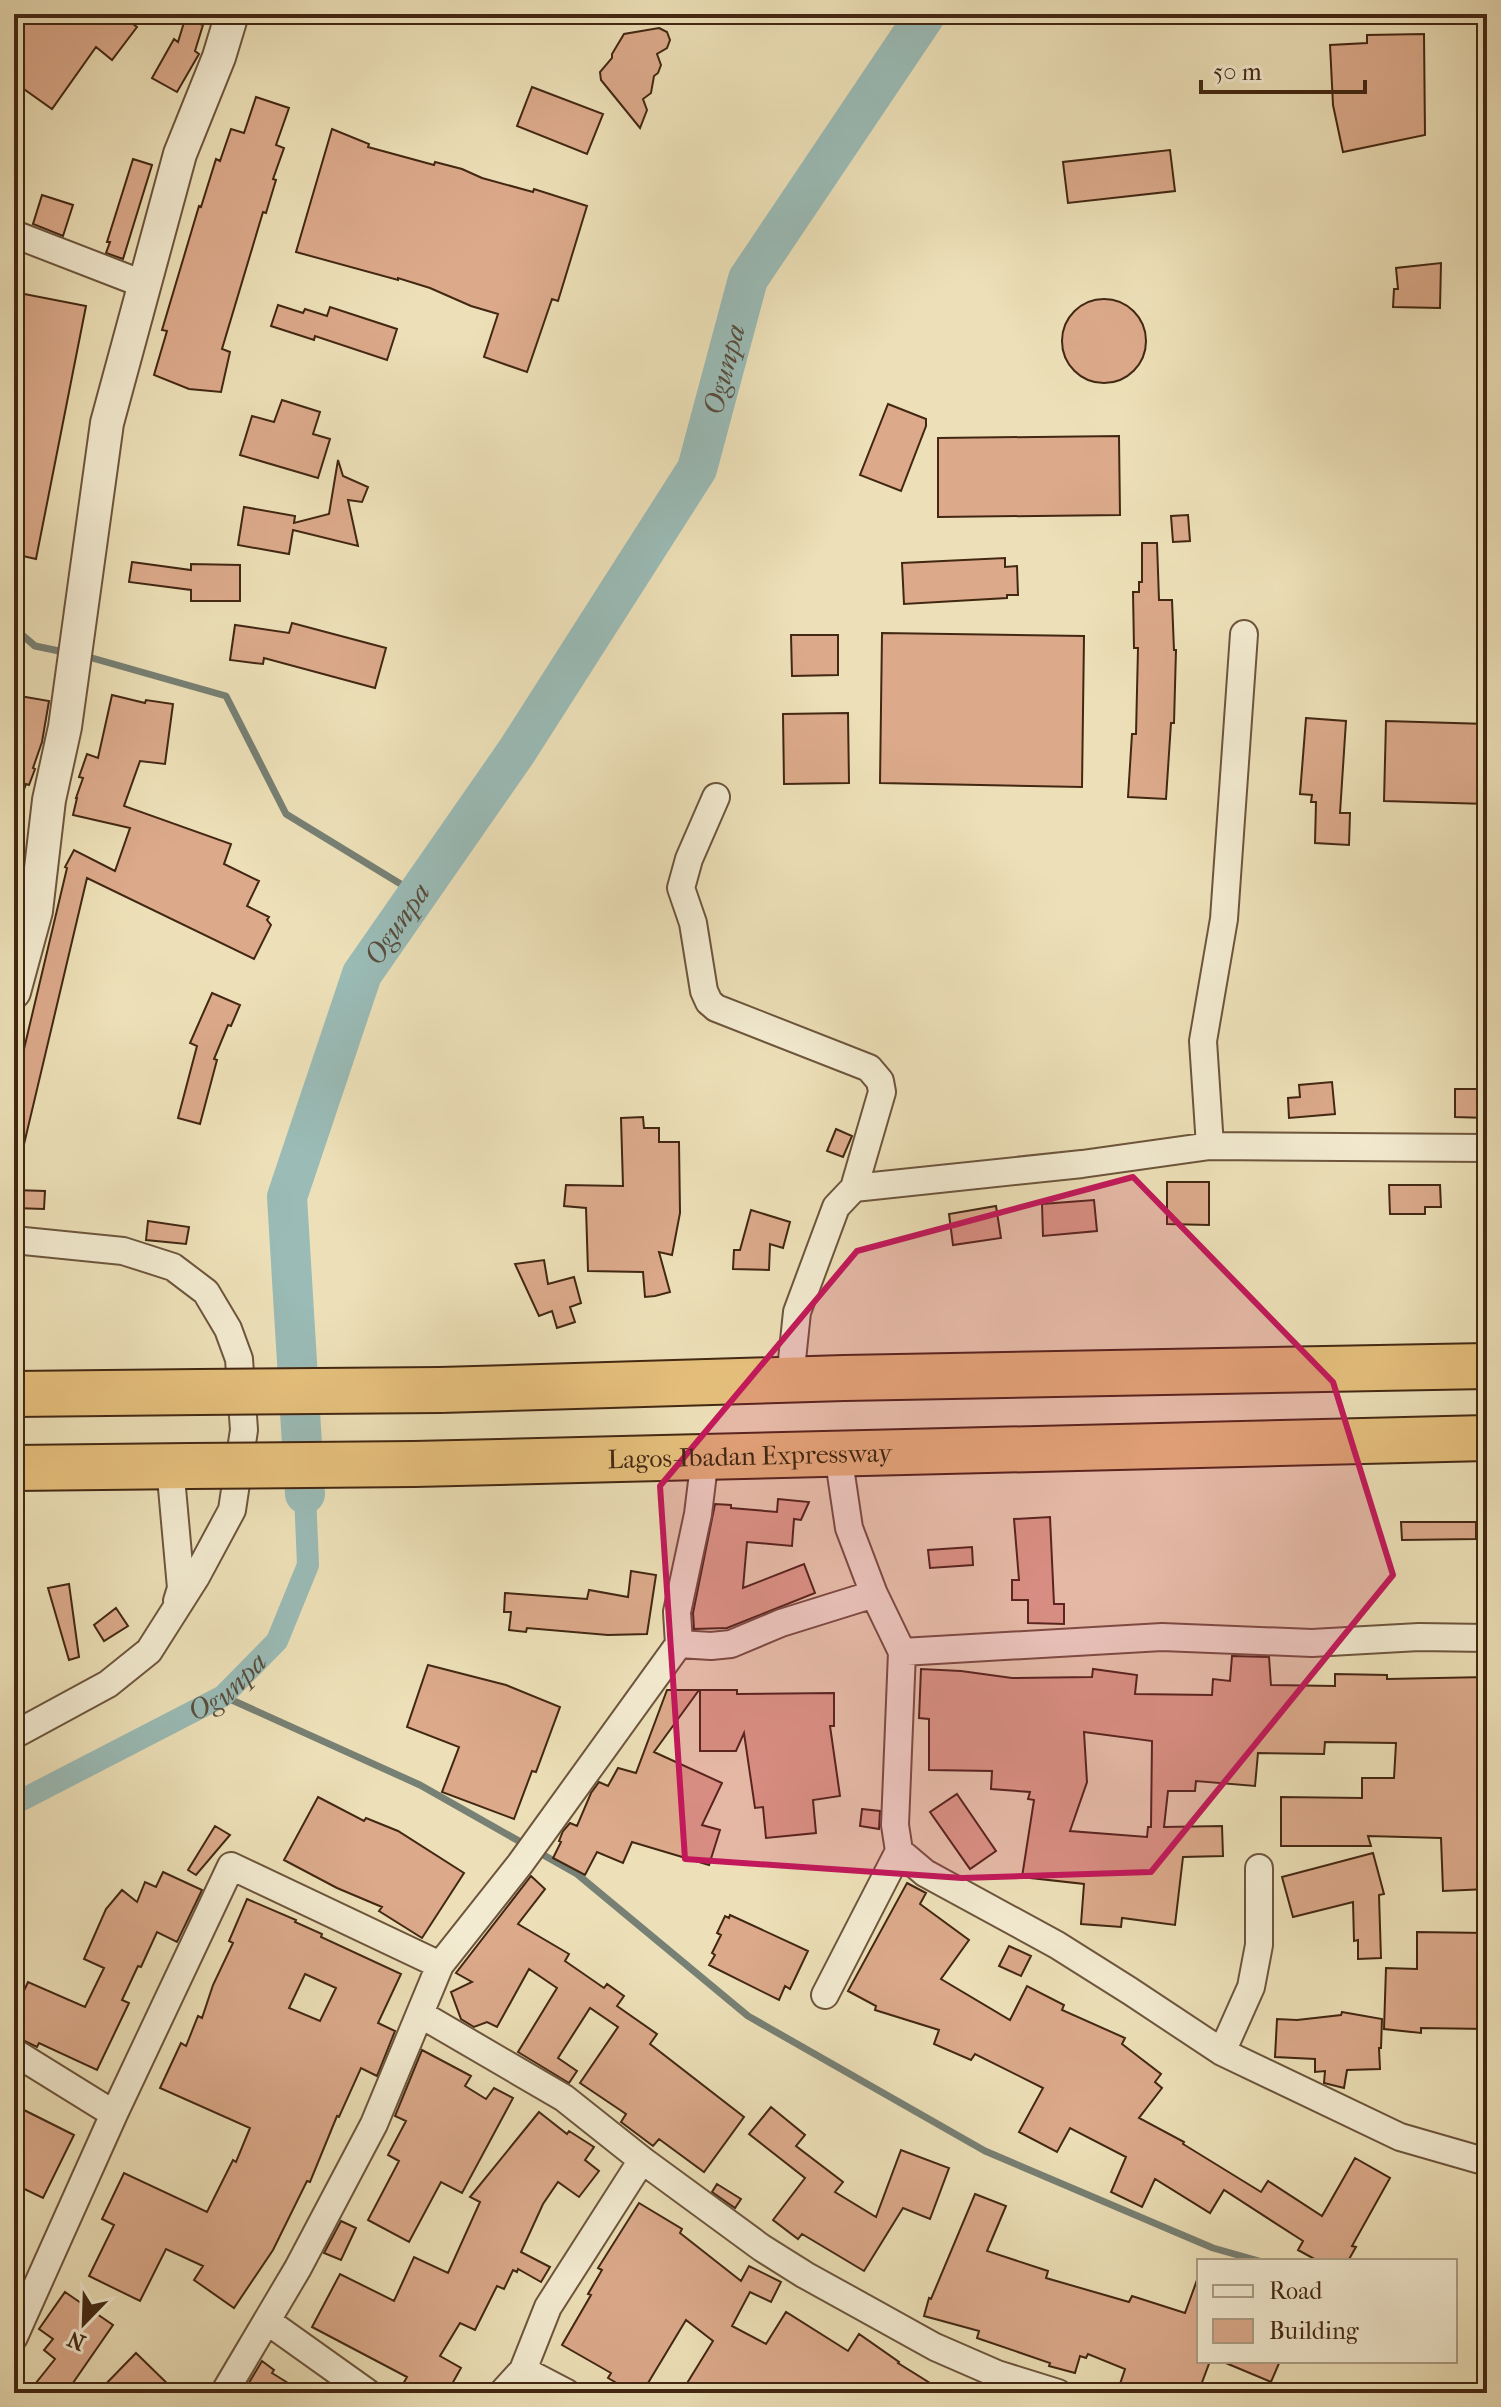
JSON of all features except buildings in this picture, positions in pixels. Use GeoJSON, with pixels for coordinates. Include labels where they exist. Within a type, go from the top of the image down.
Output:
{"type":"FeatureCollection","features":[{"type":"Feature","properties":{"kind":"highway"},"geometry":{"type":"LineString","coordinates":[[14,1394],[440,1390],[790,1379],[1487,1366]]}},
{"type":"Feature","properties":{"kind":"highway","name":"Lagos-Ibadan Expressway"},"geometry":{"type":"LineString","coordinates":[[14,1468],[414,1464],[1487,1438]]}},
{"type":"Feature","properties":{"kind":"street"},"geometry":{"type":"LineString","coordinates":[[14,992],[36,911],[49,800],[65,727],[107,423],[180,154],[219,57],[232,14]]}},
{"type":"Feature","properties":{"kind":"street"},"geometry":{"type":"LineString","coordinates":[[14,234],[143,284]]}},
{"type":"Feature","properties":{"kind":"street"},"geometry":{"type":"LineString","coordinates":[[1210,1146],[1203,1041],[1224,919],[1244,634]]}},
{"type":"Feature","properties":{"kind":"street"},"geometry":{"type":"LineString","coordinates":[[716,797],[689,859],[681,888],[693,923],[704,991],[709,1002],[716,1008],[869,1068],[880,1081],[882,1092],[854,1188],[836,1207],[797,1312],[790,1379]]}},
{"type":"Feature","properties":{"kind":"street"},"geometry":{"type":"LineString","coordinates":[[854,1188],[1082,1164],[1210,1146],[1487,1148]]}},
{"type":"Feature","properties":{"kind":"street"},"geometry":{"type":"LineString","coordinates":[[14,1240],[123,1251],[173,1267],[206,1292],[228,1329],[239,1359],[244,1430],[232,1510],[149,1651],[108,1684],[14,1735]]}},
{"type":"Feature","properties":{"kind":"street"},"geometry":{"type":"LineString","coordinates":[[825,1995],[899,1851],[895,1825],[902,1652],[874,1594],[849,1528],[838,1454]]}},
{"type":"Feature","properties":{"kind":"street"},"geometry":{"type":"LineString","coordinates":[[224,2393],[298,2268],[374,2124],[440,1965],[520,1864],[679,1644],[677,1612],[698,1514],[705,1457]]}},
{"type":"Feature","properties":{"kind":"street"},"geometry":{"type":"LineString","coordinates":[[174,1613],[181,1588],[180,1466]]}},
{"type":"Feature","properties":{"kind":"street"},"geometry":{"type":"LineString","coordinates":[[679,1644],[731,1644],[781,1623],[874,1594]]}},
{"type":"Feature","properties":{"kind":"street"},"geometry":{"type":"LineString","coordinates":[[902,1652],[1162,1637],[1312,1643],[1419,1637],[1487,1638]]}},
{"type":"Feature","properties":{"kind":"street"},"geometry":{"type":"LineString","coordinates":[[899,1851],[925,1873],[1057,1945],[1222,2052],[1400,2137],[1487,2162]]}},
{"type":"Feature","properties":{"kind":"street"},"geometry":{"type":"LineString","coordinates":[[14,2337],[20,2308],[231,1866],[440,1965]]}},
{"type":"Feature","properties":{"kind":"street"},"geometry":{"type":"LineString","coordinates":[[1222,2052],[1251,1987],[1259,1945],[1259,1868]]}},
{"type":"Feature","properties":{"kind":"street"},"geometry":{"type":"LineString","coordinates":[[420,2014],[564,2098],[642,2160],[762,2248],[805,2275],[935,2347],[997,2374],[1058,2393]]}},
{"type":"Feature","properties":{"kind":"street"},"geometry":{"type":"LineString","coordinates":[[14,2052],[114,2114]]}},
{"type":"Feature","properties":{"kind":"street"},"geometry":{"type":"LineString","coordinates":[[502,2393],[523,2370],[548,2307],[642,2160]]}},
{"type":"Feature","properties":{"kind":"street"},"geometry":{"type":"LineString","coordinates":[[267,2321],[368,2393]]}},
{"type":"Feature","properties":{"kind":"street"},"geometry":{"type":"LineString","coordinates":[[523,2370],[567,2393]]}},
{"type":"Feature","properties":{"kind":"highlighted area"},"geometry":{"type":"Polygon","coordinates":[[[1133,1177],[1333,1382],[1393,1575],[1151,1872],[962,1878],[685,1859],[660,1486],[857,1251],[1133,1177]]]}},
{"type":"Feature","properties":{"kind":"waterway","name":"Ogunpa"},"geometry":{"type":"LineString","coordinates":[[305,1494],[287,1197],[362,974],[517,751],[697,469],[748,279],[926,14]]}},
{"type":"Feature","properties":{"kind":"waterway"},"geometry":{"type":"LineString","coordinates":[[14,628],[35,646],[69,653]]}},
{"type":"Feature","properties":{"kind":"waterway"},"geometry":{"type":"LineString","coordinates":[[85,656],[226,696],[286,814],[417,894]]}},
{"type":"Feature","properties":{"kind":"waterway","name":"Ogunpa"},"geometry":{"type":"LineString","coordinates":[[14,1804],[223,1696],[277,1641],[308,1565],[305,1494]]}},
{"type":"Feature","properties":{"kind":"waterway"},"geometry":{"type":"LineString","coordinates":[[223,1696],[420,1785],[577,1874],[748,2016],[985,2151],[1213,2248],[1252,2259]]}}]}
